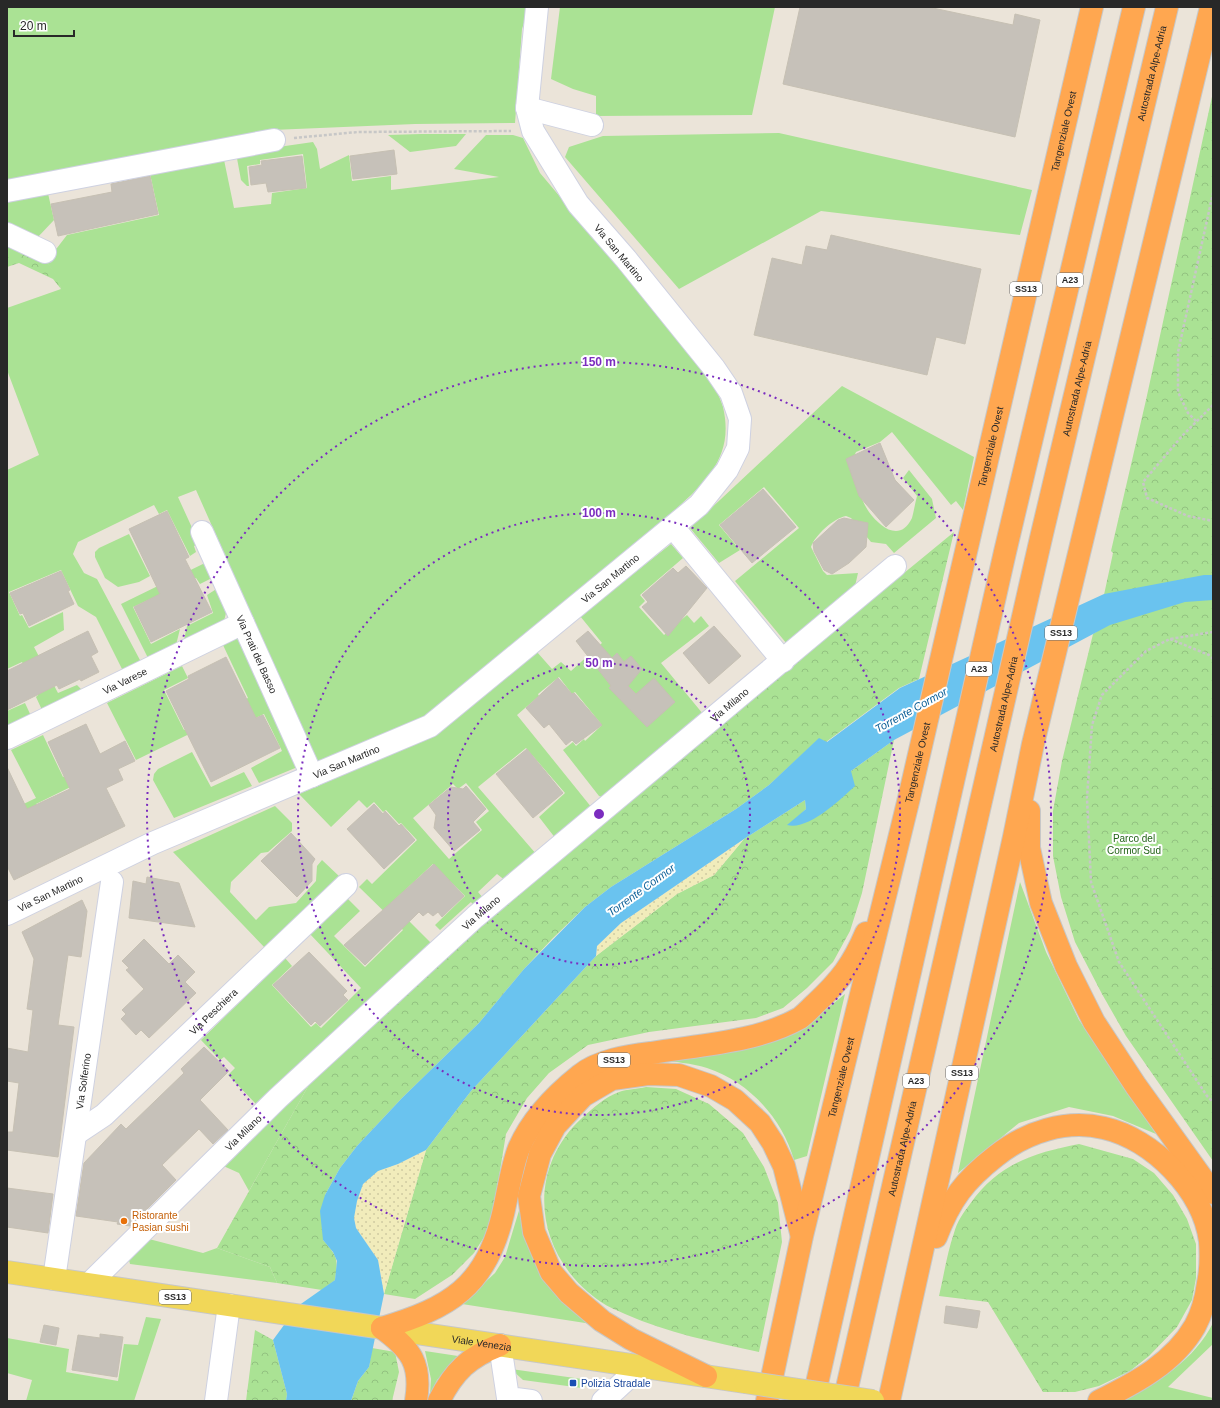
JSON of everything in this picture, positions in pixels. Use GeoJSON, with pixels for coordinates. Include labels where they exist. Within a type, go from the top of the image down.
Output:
{"type":"FeatureCollection","features":[{"type":"Feature","properties":{"kind":"highway","name":"Tangenziale Ovest"},"geometry":{"type":"LineString","coordinates":[[766,1401],[802,1236],[909,798],[960,570],[1092,7]]}},
{"type":"Feature","properties":{"kind":"highway","name":"A23"},"geometry":{"type":"LineString","coordinates":[[813,1401],[1005,552],[1134,7]]}},
{"type":"Feature","properties":{"kind":"highway","name":"Autostrada Alpe-Adria"},"geometry":{"type":"LineString","coordinates":[[844,1401],[1041,538],[1166,7]]}},
{"type":"Feature","properties":{"kind":"highway","name":"SS13"},"geometry":{"type":"LineString","coordinates":[[889,1401],[1014,837],[1033,744],[1088,522],[1211,7]]}},
{"type":"Feature","properties":{"kind":"highway"},"geometry":{"type":"LineString","coordinates":[[1033,744],[1029,848],[1041,903],[1066,966],[1094,1022],[1136,1086],[1213,1193]]}},
{"type":"Feature","properties":{"kind":"highway","name":"SS13"},"geometry":{"type":"LineString","coordinates":[[379,1328],[414,1318],[435,1309],[460,1292],[471,1282],[483,1267],[496,1242],[519,1149],[531,1125],[559,1092],[582,1073],[620,1058],[744,1038],[776,1029],[801,1017],[842,977],[857,955],[894,860]]}},
{"type":"Feature","properties":{"kind":"highway"},"geometry":{"type":"LineString","coordinates":[[706,1376],[632,1339],[602,1321],[569,1293],[550,1272],[534,1232],[529,1196],[540,1154],[555,1126],[583,1096],[612,1079],[648,1074],[679,1075],[711,1086],[735,1100],[760,1123],[773,1143],[784,1166],[802,1236]]}},
{"type":"Feature","properties":{"kind":"highway"},"geometry":{"type":"LineString","coordinates":[[908,1315],[946,1210],[965,1183],[988,1162],[1009,1145],[1030,1134],[1058,1127],[1077,1125],[1103,1128],[1127,1136],[1144,1145],[1167,1163],[1187,1186],[1202,1213],[1210,1240],[1211,1269],[1206,1300],[1195,1326],[1177,1349],[1152,1373],[1098,1401]]}},
{"type":"Feature","properties":{"kind":"highway"},"geometry":{"type":"LineString","coordinates":[[379,1328],[400,1342],[415,1363],[418,1376],[416,1401]]}},
{"type":"Feature","properties":{"kind":"highway"},"geometry":{"type":"LineString","coordinates":[[439,1401],[452,1377],[468,1361],[481,1352],[500,1345]]}},
{"type":"Feature","properties":{"kind":"main road","name":"SS13"},"geometry":{"type":"LineString","coordinates":[[7,1272],[89,1284]]}},
{"type":"Feature","properties":{"kind":"main road","name":"Viale Venezia"},"geometry":{"type":"LineString","coordinates":[[89,1284],[873,1401]]}},
{"type":"Feature","properties":{"kind":"street","name":"Via San Martino"},"geometry":{"type":"LineString","coordinates":[[7,914],[153,844],[430,726],[673,528],[699,505],[727,470],[738,448],[740,419],[731,393],[714,368],[626,260],[578,204],[533,131],[526,108],[537,7]]}},
{"type":"Feature","properties":{"kind":"street"},"geometry":{"type":"LineString","coordinates":[[526,108],[592,125]]}},
{"type":"Feature","properties":{"kind":"street"},"geometry":{"type":"LineString","coordinates":[[7,191],[274,140]]}},
{"type":"Feature","properties":{"kind":"street"},"geometry":{"type":"LineString","coordinates":[[7,234],[45,252]]}},
{"type":"Feature","properties":{"kind":"street"},"geometry":{"type":"LineString","coordinates":[[673,528],[783,661]]}},
{"type":"Feature","properties":{"kind":"street","name":"Via Prati del Basso"},"geometry":{"type":"LineString","coordinates":[[202,532],[312,776]]}},
{"type":"Feature","properties":{"kind":"street","name":"Via Milano"},"geometry":{"type":"LineString","coordinates":[[89,1284],[278,1098],[475,918],[895,566]]}},
{"type":"Feature","properties":{"kind":"street","name":"Via Varese"},"geometry":{"type":"LineString","coordinates":[[7,738],[243,623]]}},
{"type":"Feature","properties":{"kind":"street","name":"Via Solferino"},"geometry":{"type":"LineString","coordinates":[[54,1279],[77,1133],[112,882]]}},
{"type":"Feature","properties":{"kind":"street","name":"Via Peschiera"},"geometry":{"type":"LineString","coordinates":[[77,1133],[104,1115],[346,885]]}},
{"type":"Feature","properties":{"kind":"street"},"geometry":{"type":"LineString","coordinates":[[216,1401],[229,1305]]}},
{"type":"Feature","properties":{"kind":"street"},"geometry":{"type":"LineString","coordinates":[[500,1345],[508,1398],[531,1401]]}},
{"type":"Feature","properties":{"kind":"street"},"geometry":{"type":"LineString","coordinates":[[612,1400],[641,1366]]}},
{"type":"Feature","properties":{"kind":"path"},"geometry":{"type":"LineString","coordinates":[[274,140],[358,132],[533,131]]}},
{"type":"Feature","properties":{"kind":"path"},"geometry":{"type":"LineString","coordinates":[[1196,421],[1188,412],[1178,392],[1178,352],[1213,193]]}},
{"type":"Feature","properties":{"kind":"path"},"geometry":{"type":"LineString","coordinates":[[1213,405],[1196,421],[1143,482],[1147,498],[1188,516],[1213,521]]}},
{"type":"Feature","properties":{"kind":"path"},"geometry":{"type":"LineString","coordinates":[[1213,632],[1170,639],[1146,651],[1102,695],[1092,725],[1087,798],[1091,882],[1119,962],[1207,1096],[1213,1102]]}},
{"type":"Feature","properties":{"kind":"path"},"geometry":{"type":"LineString","coordinates":[[1170,639],[1209,655],[1213,659]]}},
{"type":"Feature","properties":{"kind":"green space"},"geometry":{"type":"Polygon","coordinates":[[[7,7],[529,7],[522,29],[515,123],[415,124],[272,130],[7,181],[7,7]]]}},
{"type":"Feature","properties":{"kind":"green space"},"geometry":{"type":"Polygon","coordinates":[[[560,7],[775,7],[752,115],[596,116],[596,96],[573,89],[551,79],[560,7]]]}},
{"type":"Feature","properties":{"kind":"green space","name":"Parco del Cormor Sud"},"geometry":{"type":"Polygon","coordinates":[[[1213,92],[1213,1161],[1126,1036],[1075,942],[1061,897],[1053,856],[1053,811],[1062,761],[1093,634],[1096,632],[1113,553],[1111,551],[1146,400],[1213,92]]]}},
{"type":"Feature","properties":{"kind":"green space"},"geometry":{"type":"Polygon","coordinates":[[[779,133],[1032,190],[1020,235],[821,211],[679,289],[565,157],[569,147],[603,136],[779,133]]]}},
{"type":"Feature","properties":{"kind":"green space"},"geometry":{"type":"Polygon","coordinates":[[[466,134],[456,146],[410,152],[388,135],[466,134]]]}},
{"type":"Feature","properties":{"kind":"green space"},"geometry":{"type":"Polygon","coordinates":[[[486,135],[513,135],[523,138],[540,173],[704,368],[723,407],[725,424],[725,439],[722,452],[709,476],[677,508],[427,715],[317,762],[196,490],[178,497],[199,543],[194,546],[196,552],[190,556],[167,510],[159,514],[154,505],[78,542],[73,554],[84,573],[97,579],[141,662],[123,671],[96,617],[78,606],[61,570],[9,592],[20,616],[22,615],[29,628],[63,612],[64,630],[34,647],[58,693],[77,685],[83,691],[42,710],[36,697],[38,695],[22,662],[7,669],[7,470],[39,455],[7,370],[7,308],[61,289],[56,275],[42,256],[57,248],[67,235],[159,215],[149,169],[223,155],[234,208],[271,204],[272,193],[307,188],[303,154],[260,160],[260,164],[247,166],[249,186],[247,186],[241,180],[236,153],[313,142],[317,149],[320,169],[349,155],[352,181],[391,176],[391,190],[499,177],[454,169],[486,135]]]}},
{"type":"Feature","properties":{"kind":"green space"},"geometry":{"type":"Polygon","coordinates":[[[47,189],[54,220],[37,238],[7,226],[7,196],[47,189]]]}},
{"type":"Feature","properties":{"kind":"green space"},"geometry":{"type":"Polygon","coordinates":[[[7,239],[42,256],[57,275],[61,289],[53,279],[19,263],[7,267],[7,239]]]}},
{"type":"Feature","properties":{"kind":"green space"},"geometry":{"type":"Polygon","coordinates":[[[842,386],[974,457],[963,510],[956,501],[951,505],[892,432],[880,442],[856,452],[850,466],[866,507],[879,523],[890,530],[896,531],[902,530],[907,526],[912,518],[917,496],[903,478],[909,470],[932,499],[936,518],[894,553],[886,544],[871,542],[851,518],[846,516],[836,520],[821,532],[816,537],[811,547],[823,571],[827,575],[858,573],[855,586],[787,644],[735,581],[799,528],[764,487],[719,525],[740,550],[719,563],[690,528],[842,386]]]}},
{"type":"Feature","properties":{"kind":"green space"},"geometry":{"type":"Polygon","coordinates":[[[954,532],[919,679],[899,688],[826,742],[819,739],[769,785],[736,809],[611,887],[585,907],[524,969],[479,1023],[402,1098],[357,1146],[340,1168],[325,1195],[323,1240],[332,1250],[336,1258],[335,1280],[322,1290],[277,1283],[270,1267],[217,1248],[315,1074],[505,901],[954,532]]]}},
{"type":"Feature","properties":{"kind":"green space"},"geometry":{"type":"Polygon","coordinates":[[[129,534],[150,576],[139,582],[118,587],[105,578],[95,557],[95,552],[99,548],[129,534]]]}},
{"type":"Feature","properties":{"kind":"green space"},"geometry":{"type":"Polygon","coordinates":[[[671,544],[683,558],[640,595],[645,601],[639,607],[664,635],[687,615],[694,623],[701,616],[709,626],[661,663],[703,714],[604,798],[599,796],[563,750],[573,742],[576,746],[584,739],[585,741],[602,725],[575,692],[572,694],[559,677],[538,694],[539,696],[517,715],[592,808],[556,839],[539,817],[565,793],[526,748],[478,787],[537,855],[506,881],[497,874],[478,892],[484,899],[474,906],[471,902],[440,930],[435,925],[465,896],[433,864],[391,903],[433,945],[258,1106],[228,1075],[235,1068],[224,1057],[220,1060],[201,1040],[285,958],[292,966],[272,985],[311,1027],[316,1023],[321,1028],[361,988],[310,934],[347,898],[360,911],[334,936],[365,967],[403,930],[359,887],[367,879],[372,884],[417,840],[401,823],[399,824],[386,810],[383,812],[374,802],[367,808],[359,800],[331,827],[299,794],[434,736],[537,652],[552,669],[561,662],[571,671],[602,643],[580,616],[671,544]],[[466,783],[458,789],[453,784],[413,818],[449,859],[482,830],[476,822],[489,811],[466,783]]]}},
{"type":"Feature","properties":{"kind":"green space"},"geometry":{"type":"Polygon","coordinates":[[[207,562],[214,577],[200,584],[196,578],[133,607],[151,644],[180,629],[176,645],[148,658],[121,604],[207,562]]]}},
{"type":"Feature","properties":{"kind":"green space"},"geometry":{"type":"Polygon","coordinates":[[[218,588],[227,609],[224,621],[184,640],[187,626],[213,613],[207,595],[218,588]]]}},
{"type":"Feature","properties":{"kind":"green space"},"geometry":{"type":"Polygon","coordinates":[[[240,636],[300,766],[259,783],[251,768],[282,751],[264,714],[227,732],[220,719],[136,760],[107,703],[182,666],[188,678],[164,690],[184,730],[248,698],[223,645],[240,636]]]}},
{"type":"Feature","properties":{"kind":"green space"},"geometry":{"type":"Polygon","coordinates":[[[25,703],[31,716],[7,727],[7,711],[25,703]]]}},
{"type":"Feature","properties":{"kind":"green space"},"geometry":{"type":"Polygon","coordinates":[[[43,735],[63,777],[87,765],[93,776],[36,804],[38,809],[7,812],[36,798],[11,750],[43,735]]]}},
{"type":"Feature","properties":{"kind":"green space"},"geometry":{"type":"Polygon","coordinates":[[[894,740],[862,893],[850,931],[833,962],[807,988],[783,1008],[756,1018],[649,1032],[588,1045],[549,1073],[527,1098],[506,1134],[491,1226],[474,1253],[452,1275],[415,1299],[384,1294],[426,1150],[471,1091],[596,956],[677,894],[714,875],[744,839],[805,800],[806,809],[788,826],[851,771],[894,740]]]}},
{"type":"Feature","properties":{"kind":"green space"},"geometry":{"type":"Polygon","coordinates":[[[192,752],[211,787],[244,772],[252,786],[174,818],[153,780],[154,774],[158,769],[192,752]]]}},
{"type":"Feature","properties":{"kind":"green space"},"geometry":{"type":"Polygon","coordinates":[[[275,806],[292,823],[292,831],[268,852],[261,853],[231,882],[230,892],[256,920],[269,907],[296,903],[316,881],[317,866],[322,860],[340,877],[266,949],[173,852],[275,806]]]}},
{"type":"Feature","properties":{"kind":"green space"},"geometry":{"type":"Polygon","coordinates":[[[1020,882],[1046,952],[1079,1020],[1156,1134],[1113,1116],[1069,1107],[1019,1123],[958,1173],[1020,882]]]}},
{"type":"Feature","properties":{"kind":"green space"},"geometry":{"type":"Polygon","coordinates":[[[845,994],[807,1156],[794,1160],[781,1130],[772,1116],[761,1103],[736,1082],[707,1068],[659,1060],[823,1012],[845,994]]]}},
{"type":"Feature","properties":{"kind":"green space"},"geometry":{"type":"Polygon","coordinates":[[[315,1074],[249,1191],[239,1173],[219,1164],[315,1074]]]}},
{"type":"Feature","properties":{"kind":"green space"},"geometry":{"type":"Polygon","coordinates":[[[646,1087],[676,1089],[709,1104],[743,1133],[764,1167],[778,1203],[782,1242],[759,1352],[708,1341],[658,1327],[625,1314],[601,1302],[579,1284],[562,1262],[551,1239],[545,1214],[545,1188],[551,1163],[563,1140],[582,1118],[604,1100],[622,1091],[646,1087]]]}},
{"type":"Feature","properties":{"kind":"green space"},"geometry":{"type":"Polygon","coordinates":[[[1079,1144],[1133,1159],[1154,1173],[1173,1195],[1187,1219],[1196,1244],[1196,1278],[1192,1300],[1177,1327],[1149,1356],[1130,1371],[1099,1386],[1075,1392],[1043,1392],[988,1302],[939,1296],[949,1248],[957,1225],[960,1218],[981,1190],[992,1179],[1018,1162],[1032,1156],[1079,1144]]]}},
{"type":"Feature","properties":{"kind":"green space"},"geometry":{"type":"Polygon","coordinates":[[[521,1204],[598,1325],[462,1304],[495,1273],[505,1257],[521,1204]]]}},
{"type":"Feature","properties":{"kind":"green space"},"geometry":{"type":"Polygon","coordinates":[[[145,1238],[203,1253],[217,1248],[270,1267],[277,1283],[130,1264],[128,1256],[145,1238]]]}},
{"type":"Feature","properties":{"kind":"green space"},"geometry":{"type":"Polygon","coordinates":[[[146,1317],[161,1319],[134,1401],[26,1401],[32,1380],[7,1373],[7,1338],[69,1349],[66,1372],[118,1381],[124,1344],[138,1345],[146,1317]]]}},
{"type":"Feature","properties":{"kind":"green space"},"geometry":{"type":"Polygon","coordinates":[[[1213,1323],[1213,1344],[1168,1387],[1213,1398],[1213,1401],[1123,1400],[1162,1378],[1186,1359],[1205,1336],[1213,1323]]]}},
{"type":"Feature","properties":{"kind":"green space"},"geometry":{"type":"Polygon","coordinates":[[[255,1330],[273,1340],[287,1394],[286,1401],[246,1401],[255,1330]]]}},
{"type":"Feature","properties":{"kind":"green space"},"geometry":{"type":"Polygon","coordinates":[[[372,1348],[395,1352],[399,1372],[392,1401],[351,1401],[358,1381],[369,1367],[372,1348]]]}},
{"type":"Feature","properties":{"kind":"green space"},"geometry":{"type":"Polygon","coordinates":[[[425,1351],[458,1356],[437,1380],[430,1395],[431,1379],[425,1351]]]}},
{"type":"Feature","properties":{"kind":"green space"},"geometry":{"type":"Polygon","coordinates":[[[511,1369],[596,1381],[582,1388],[523,1380],[511,1369]]]}},
{"type":"Feature","properties":{"kind":"sand"},"geometry":{"type":"Polygon","coordinates":[[[744,839],[714,875],[677,894],[596,956],[597,946],[621,923],[744,839]]]}},
{"type":"Feature","properties":{"kind":"sand"},"geometry":{"type":"Polygon","coordinates":[[[426,1150],[384,1294],[378,1260],[356,1228],[354,1217],[357,1201],[363,1184],[377,1171],[398,1164],[426,1150]]]}},
{"type":"Feature","properties":{"kind":"water","name":"Torrente Cormor"},"geometry":{"type":"Polygon","coordinates":[[[1204,575],[1213,575],[1213,600],[1185,602],[1110,625],[894,740],[851,771],[855,786],[824,813],[805,823],[795,826],[787,825],[806,809],[805,800],[744,839],[621,923],[597,946],[596,956],[471,1091],[426,1150],[398,1164],[378,1171],[363,1184],[357,1201],[354,1218],[356,1228],[378,1260],[384,1294],[369,1367],[358,1381],[351,1401],[286,1401],[287,1394],[273,1340],[298,1306],[335,1280],[337,1261],[333,1252],[323,1240],[320,1211],[325,1195],[340,1168],[357,1146],[402,1098],[479,1023],[524,969],[585,907],[611,887],[736,809],[769,785],[819,738],[827,742],[900,688],[1104,594],[1204,575]]]}},
{"type":"Feature","properties":{"kind":"building"},"geometry":{"type":"Polygon","coordinates":[[[800,7],[928,7],[1013,25],[1015,14],[1040,20],[1015,137],[783,84],[800,7]]]}},
{"type":"Feature","properties":{"kind":"building"},"geometry":{"type":"Polygon","coordinates":[[[394,150],[397,174],[353,179],[350,156],[394,150]]]}},
{"type":"Feature","properties":{"kind":"building"},"geometry":{"type":"Polygon","coordinates":[[[302,156],[306,188],[268,192],[266,183],[251,185],[249,167],[262,165],[261,161],[302,156]]]}},
{"type":"Feature","properties":{"kind":"building"},"geometry":{"type":"Polygon","coordinates":[[[150,176],[158,214],[58,236],[51,204],[112,192],[111,184],[150,176]]]}},
{"type":"Feature","properties":{"kind":"building"},"geometry":{"type":"Polygon","coordinates":[[[831,235],[981,269],[965,344],[936,337],[927,375],[754,335],[772,258],[802,265],[806,246],[827,250],[831,235]]]}},
{"type":"Feature","properties":{"kind":"building"},"geometry":{"type":"Polygon","coordinates":[[[880,443],[895,480],[914,500],[886,527],[859,496],[846,459],[880,443]]]}},
{"type":"Feature","properties":{"kind":"building"},"geometry":{"type":"Polygon","coordinates":[[[763,489],[796,527],[752,563],[720,525],[763,489]]]}},
{"type":"Feature","properties":{"kind":"building"},"geometry":{"type":"Polygon","coordinates":[[[167,511],[189,557],[185,559],[212,612],[151,642],[134,607],[160,594],[129,529],[167,511]]]}},
{"type":"Feature","properties":{"kind":"building"},"geometry":{"type":"Polygon","coordinates":[[[844,518],[868,523],[866,547],[849,563],[832,574],[824,570],[814,551],[813,543],[838,520],[844,518]]]}},
{"type":"Feature","properties":{"kind":"building"},"geometry":{"type":"Polygon","coordinates":[[[686,566],[707,588],[668,636],[642,607],[648,602],[642,595],[673,568],[678,573],[686,566]]]}},
{"type":"Feature","properties":{"kind":"building"},"geometry":{"type":"Polygon","coordinates":[[[61,571],[70,590],[68,591],[74,604],[29,626],[23,613],[20,614],[10,593],[61,571]]]}},
{"type":"Feature","properties":{"kind":"building"},"geometry":{"type":"Polygon","coordinates":[[[714,626],[741,656],[709,684],[683,653],[714,626]]]}},
{"type":"Feature","properties":{"kind":"building"},"geometry":{"type":"Polygon","coordinates":[[[88,631],[98,652],[91,656],[99,672],[81,681],[80,679],[59,689],[57,685],[7,710],[7,671],[88,631]]]}},
{"type":"Feature","properties":{"kind":"building"},"geometry":{"type":"Polygon","coordinates":[[[588,631],[612,658],[617,653],[624,662],[631,656],[642,669],[628,686],[636,694],[654,678],[675,702],[647,727],[609,688],[611,686],[576,641],[588,631]]]}},
{"type":"Feature","properties":{"kind":"building"},"geometry":{"type":"Polygon","coordinates":[[[226,657],[256,718],[263,715],[280,748],[211,782],[166,691],[189,679],[188,676],[226,657]]]}},
{"type":"Feature","properties":{"kind":"building"},"geometry":{"type":"Polygon","coordinates":[[[558,678],[572,694],[574,693],[602,725],[576,744],[572,740],[566,745],[549,724],[544,728],[526,708],[558,678]]]}},
{"type":"Feature","properties":{"kind":"building"},"geometry":{"type":"Polygon","coordinates":[[[86,724],[100,754],[125,741],[135,761],[118,769],[123,780],[106,788],[125,826],[14,880],[7,866],[7,767],[27,809],[70,789],[48,742],[86,724]]]}},
{"type":"Feature","properties":{"kind":"building"},"geometry":{"type":"Polygon","coordinates":[[[527,749],[563,793],[533,818],[496,774],[527,749]]]}},
{"type":"Feature","properties":{"kind":"building"},"geometry":{"type":"Polygon","coordinates":[[[466,786],[486,809],[473,822],[480,830],[454,851],[434,828],[436,815],[429,805],[451,787],[463,789],[466,786]]]}},
{"type":"Feature","properties":{"kind":"building"},"geometry":{"type":"Polygon","coordinates":[[[374,804],[383,814],[385,811],[399,826],[401,824],[415,840],[384,869],[347,829],[374,804]]]}},
{"type":"Feature","properties":{"kind":"building"},"geometry":{"type":"Polygon","coordinates":[[[291,833],[315,859],[312,864],[312,881],[297,897],[261,861],[291,833]]]}},
{"type":"Feature","properties":{"kind":"building"},"geometry":{"type":"Polygon","coordinates":[[[434,864],[464,896],[442,917],[438,912],[433,916],[428,912],[423,916],[419,912],[365,965],[344,945],[434,864]]]}},
{"type":"Feature","properties":{"kind":"building"},"geometry":{"type":"Polygon","coordinates":[[[147,877],[179,883],[195,927],[129,918],[133,881],[146,884],[147,877]]]}},
{"type":"Feature","properties":{"kind":"building"},"geometry":{"type":"Polygon","coordinates":[[[82,900],[87,911],[81,957],[68,955],[58,1025],[74,1027],[58,1157],[7,1150],[7,1132],[13,1132],[19,1083],[7,1081],[7,1048],[28,1052],[33,1010],[27,1009],[34,959],[22,932],[82,900]]]}},
{"type":"Feature","properties":{"kind":"building"},"geometry":{"type":"Polygon","coordinates":[[[144,939],[169,964],[178,955],[195,972],[185,982],[196,993],[149,1038],[141,1030],[136,1035],[121,1019],[126,1014],[122,1010],[144,989],[126,970],[129,968],[122,961],[144,939]]]}},
{"type":"Feature","properties":{"kind":"building"},"geometry":{"type":"Polygon","coordinates":[[[309,952],[347,991],[343,995],[348,1000],[320,1026],[315,1021],[311,1025],[273,985],[309,952]]]}},
{"type":"Feature","properties":{"kind":"building"},"geometry":{"type":"Polygon","coordinates":[[[204,1047],[229,1071],[200,1100],[228,1130],[213,1144],[199,1129],[162,1165],[176,1180],[130,1226],[117,1224],[118,1222],[76,1216],[84,1163],[121,1124],[126,1129],[184,1073],[181,1069],[204,1047]]]}},
{"type":"Feature","properties":{"kind":"building"},"geometry":{"type":"Polygon","coordinates":[[[7,1188],[53,1194],[48,1233],[7,1227],[7,1188]]]}},
{"type":"Feature","properties":{"kind":"building"},"geometry":{"type":"Polygon","coordinates":[[[946,1306],[980,1311],[977,1328],[944,1323],[946,1306]]]}},
{"type":"Feature","properties":{"kind":"building"},"geometry":{"type":"Polygon","coordinates":[[[44,1325],[59,1328],[56,1345],[40,1342],[44,1325]]]}},
{"type":"Feature","properties":{"kind":"building"},"geometry":{"type":"Polygon","coordinates":[[[100,1334],[123,1337],[117,1377],[72,1370],[78,1335],[100,1338],[100,1334]]]}},
{"type":"Feature","properties":{"kind":"place","name":"Ristorante Pasian sushi"},"geometry":{"type":"Point","coordinates":[124,1221]}},
{"type":"Feature","properties":{"kind":"place","name":"Polizia Stradale"},"geometry":{"type":"Point","coordinates":[573,1383]}}]}
